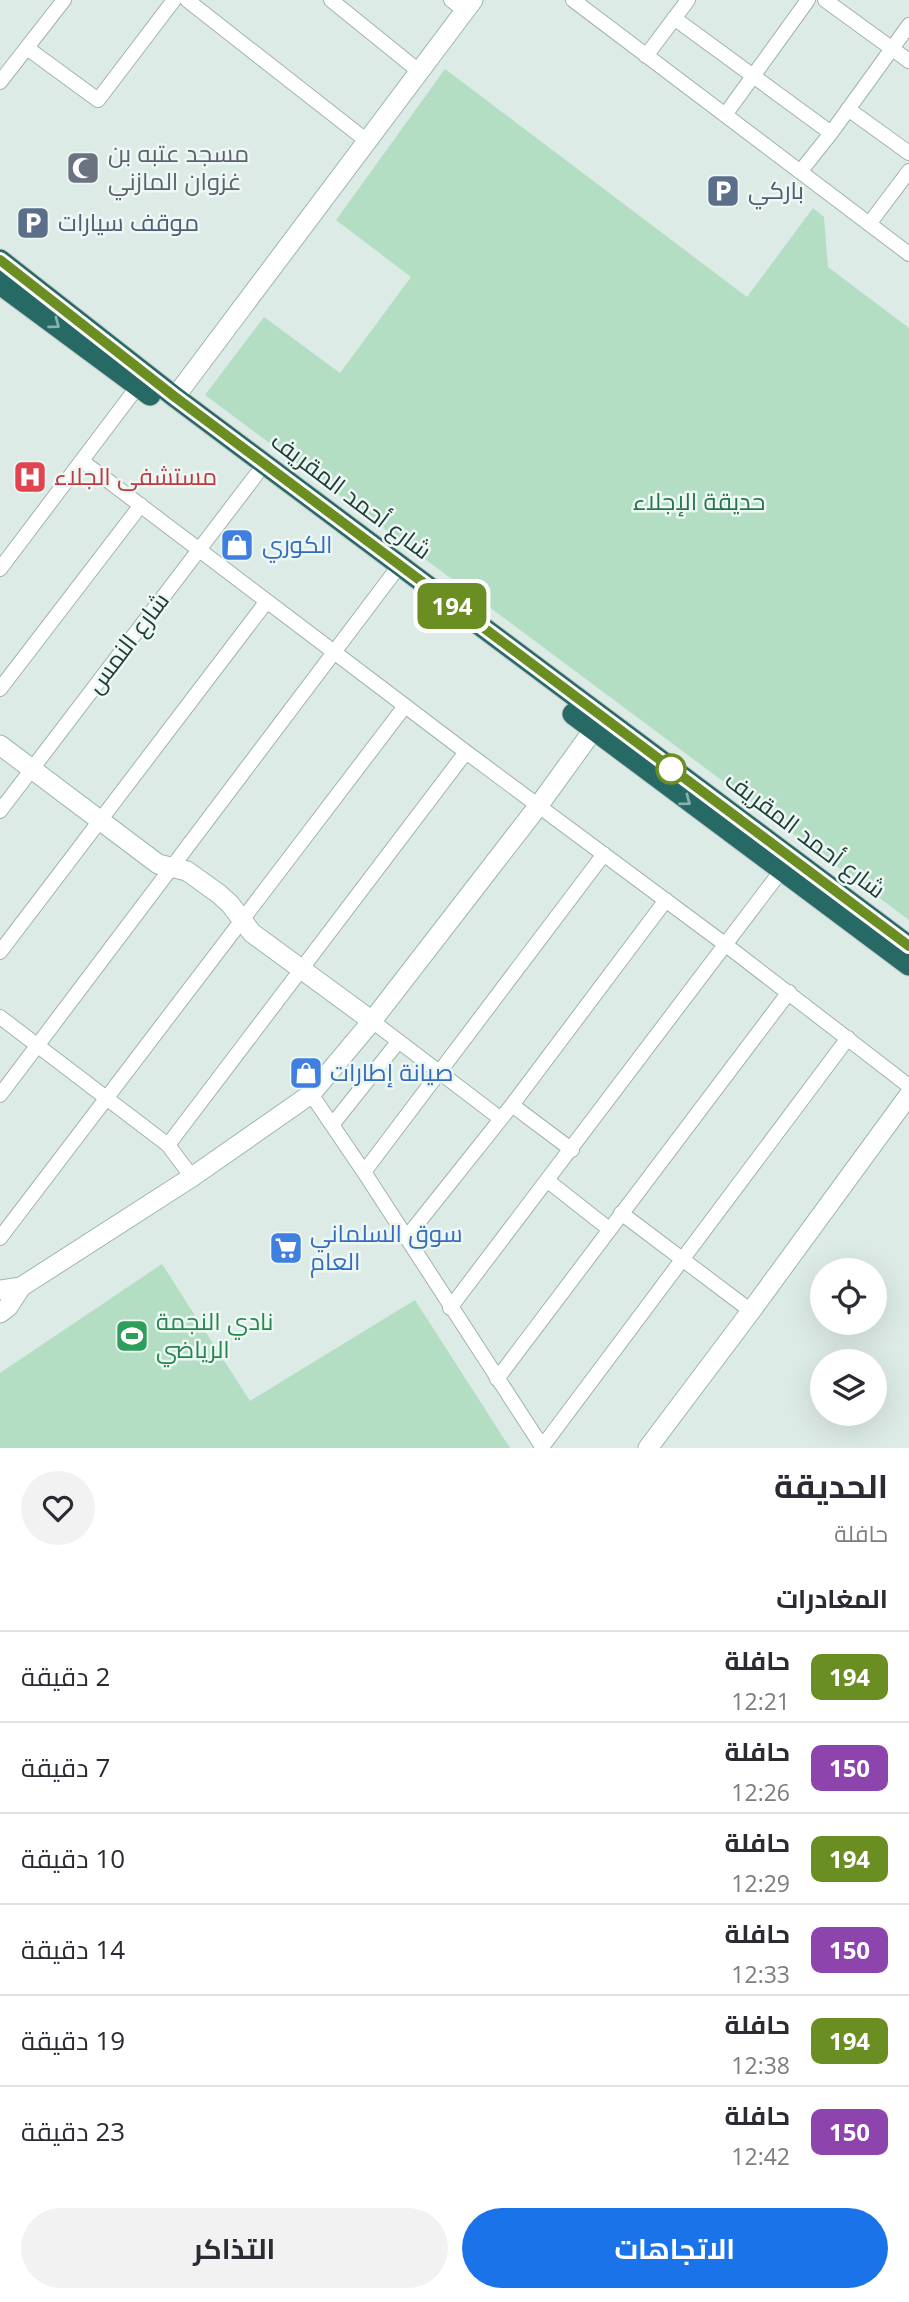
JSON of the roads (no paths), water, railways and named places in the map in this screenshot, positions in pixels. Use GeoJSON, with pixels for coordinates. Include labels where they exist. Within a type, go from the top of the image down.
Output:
{"type":"FeatureCollection","features":[{"type":"Feature","properties":{"kind":"highway","name":"شارع أحمد المقريف"},"geometry":{"type":"LineString","coordinates":[[0,260],[9,283],[138,386],[256,475],[598,724],[908,944]]}},
{"type":"Feature","properties":{"kind":"highway","name":"شارع أحمد المقريف"},"geometry":{"type":"LineString","coordinates":[[9,283],[175,397],[598,724],[781,871],[909,965]]}},
{"type":"Feature","properties":{"kind":"street"},"geometry":{"type":"LineString","coordinates":[[0,82],[64,0]]}},
{"type":"Feature","properties":{"kind":"street"},"geometry":{"type":"LineString","coordinates":[[27,48],[98,100],[174,0]]}},
{"type":"Feature","properties":{"kind":"street"},"geometry":{"type":"LineString","coordinates":[[187,0],[367,141]]}},
{"type":"Feature","properties":{"kind":"street"},"geometry":{"type":"LineString","coordinates":[[331,0],[419,72]]}},
{"type":"Feature","properties":{"kind":"street"},"geometry":{"type":"LineString","coordinates":[[573,0],[909,254]]}},
{"type":"Feature","properties":{"kind":"street"},"geometry":{"type":"LineString","coordinates":[[646,56],[688,0]]}},
{"type":"Feature","properties":{"kind":"street"},"geometry":{"type":"LineString","coordinates":[[724,115],[808,0]]}},
{"type":"Feature","properties":{"kind":"street"},"geometry":{"type":"LineString","coordinates":[[825,0],[909,61]]}},
{"type":"Feature","properties":{"kind":"street"},"geometry":{"type":"LineString","coordinates":[[175,397],[419,72],[463,4]]}},
{"type":"Feature","properties":{"kind":"street"},"geometry":{"type":"LineString","coordinates":[[674,18],[831,133]]}},
{"type":"Feature","properties":{"kind":"street"},"geometry":{"type":"LineString","coordinates":[[800,172],[909,25]]}},
{"type":"Feature","properties":{"kind":"street"},"geometry":{"type":"LineString","coordinates":[[848,109],[909,153]]}},
{"type":"Feature","properties":{"kind":"street"},"geometry":{"type":"LineString","coordinates":[[869,224],[909,172]]}},
{"type":"Feature","properties":{"kind":"street"},"geometry":{"type":"LineString","coordinates":[[0,569],[138,386]]}},
{"type":"Feature","properties":{"kind":"street"},"geometry":{"type":"LineString","coordinates":[[82,461],[466,752],[726,944],[909,1086]]}},
{"type":"Feature","properties":{"kind":"street","name":"شارع النمس"},"geometry":{"type":"LineString","coordinates":[[0,811],[256,475]]}},
{"type":"Feature","properties":{"kind":"street"},"geometry":{"type":"LineString","coordinates":[[0,689],[141,505]]}},
{"type":"Feature","properties":{"kind":"street"},"geometry":{"type":"LineString","coordinates":[[0,1095],[393,574]]}},
{"type":"Feature","properties":{"kind":"street"},"geometry":{"type":"LineString","coordinates":[[0,952],[267,601]]}},
{"type":"Feature","properties":{"kind":"street"},"geometry":{"type":"LineString","coordinates":[[0,1238],[405,706]]}},
{"type":"Feature","properties":{"kind":"street"},"geometry":{"type":"LineString","coordinates":[[2,1301],[192,1177],[311,1094],[372,1021],[598,724]]}},
{"type":"Feature","properties":{"kind":"street"},"geometry":{"type":"LineString","coordinates":[[0,745],[158,864],[187,871],[209,887],[230,904],[252,933],[501,1119]]}},
{"type":"Feature","properties":{"kind":"street"},"geometry":{"type":"LineString","coordinates":[[168,1144],[466,752]]}},
{"type":"Feature","properties":{"kind":"street"},"geometry":{"type":"LineString","coordinates":[[364,1172],[604,854]]}},
{"type":"Feature","properties":{"kind":"street"},"geometry":{"type":"LineString","coordinates":[[450,1307],[572,1150],[781,871]]}},
{"type":"Feature","properties":{"kind":"street"},"geometry":{"type":"LineString","coordinates":[[405,1238],[512,1105],[666,900]]}},
{"type":"Feature","properties":{"kind":"street"},"geometry":{"type":"LineString","coordinates":[[497,1379],[789,992]]}},
{"type":"Feature","properties":{"kind":"street"},"geometry":{"type":"LineString","coordinates":[[0,1017],[168,1144],[192,1177]]}},
{"type":"Feature","properties":{"kind":"street"},"geometry":{"type":"LineString","coordinates":[[311,1094],[542,1447],[848,1038]]}},
{"type":"Feature","properties":{"kind":"street"},"geometry":{"type":"LineString","coordinates":[[332,1125],[398,1042]]}},
{"type":"Feature","properties":{"kind":"street"},"geometry":{"type":"LineString","coordinates":[[648,1448],[909,1095]]}},
{"type":"Feature","properties":{"kind":"street"},"geometry":{"type":"LineString","coordinates":[[512,1105],[572,1150]]}},
{"type":"Feature","properties":{"kind":"street"},"geometry":{"type":"LineString","coordinates":[[548,1181],[609,1229]]}},
{"type":"Feature","properties":{"kind":"street"},"geometry":{"type":"LineString","coordinates":[[621,1213],[751,1311]]}},
{"type":"Feature","properties":{"kind":"place","name":"مسجد عتبه بن غزوان المازني"},"geometry":{"type":"Point","coordinates":[83,168]}},
{"type":"Feature","properties":{"kind":"place","name":"باركي"},"geometry":{"type":"Point","coordinates":[723,191]}},
{"type":"Feature","properties":{"kind":"place","name":"موقف سيارات"},"geometry":{"type":"Point","coordinates":[33,223]}},
{"type":"Feature","properties":{"kind":"place","name":"مستشفى الجلاء"},"geometry":{"type":"Point","coordinates":[30,477]}},
{"type":"Feature","properties":{"kind":"place","name":"الكوري"},"geometry":{"type":"Point","coordinates":[237,545]}},
{"type":"Feature","properties":{"kind":"place","name":"صيانة إطارات"},"geometry":{"type":"Point","coordinates":[306,1073]}},
{"type":"Feature","properties":{"kind":"place","name":"سوق السلماني العام"},"geometry":{"type":"Point","coordinates":[286,1248]}},
{"type":"Feature","properties":{"kind":"place","name":"نادي النجمة الرياضي"},"geometry":{"type":"Point","coordinates":[132,1336]}},
{"type":"Feature","properties":{"kind":"park label","name":"حديقة الإجلاء"},"geometry":{"type":"Point","coordinates":[699,502]}}]}
